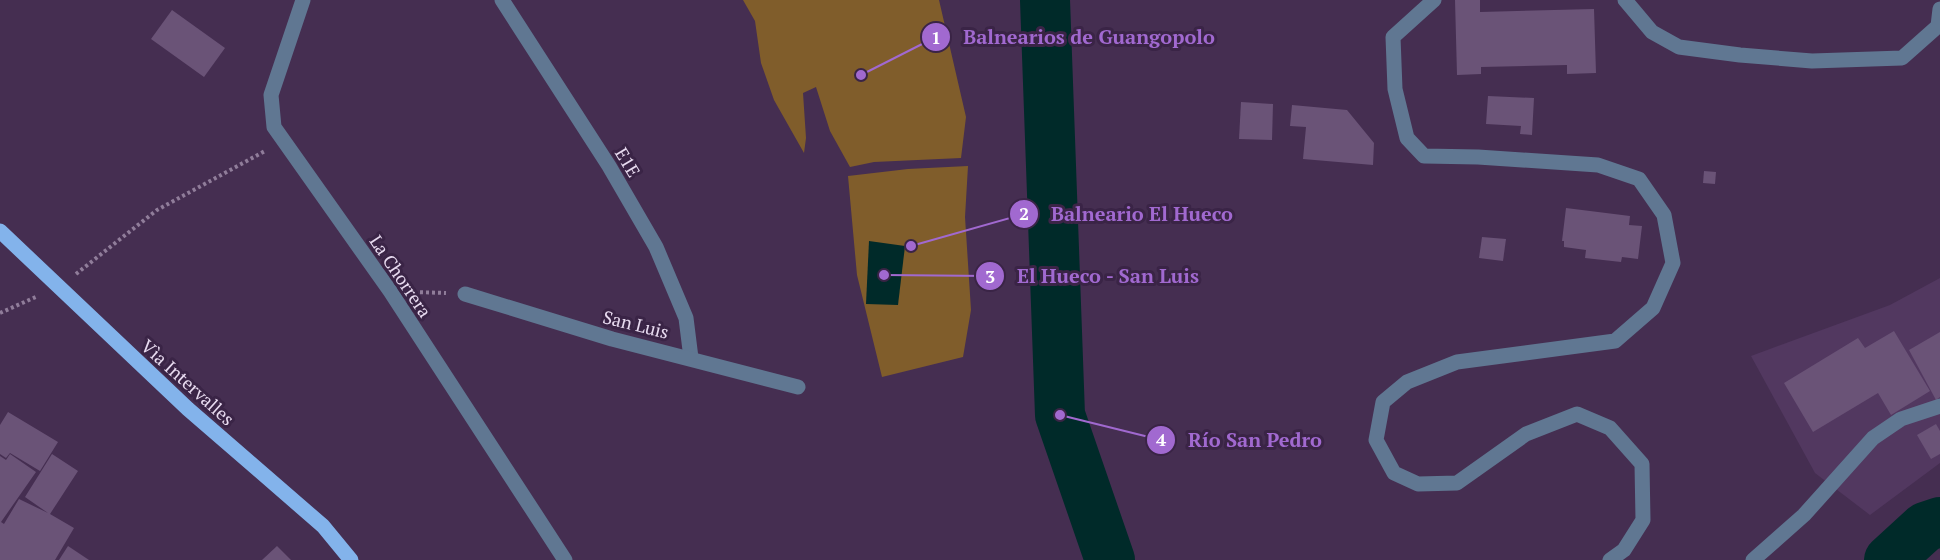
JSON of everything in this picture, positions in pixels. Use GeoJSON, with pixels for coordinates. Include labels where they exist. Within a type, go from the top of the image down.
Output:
{"type":"FeatureCollection","features":[{"type":"Feature","properties":{"kind":"main road","name":"Vìa Intervalles"},"geometry":{"type":"LineString","coordinates":[[0,231],[188,409],[323,526],[351,560]]}},
{"type":"Feature","properties":{"kind":"street","name":"La Chorrera"},"geometry":{"type":"LineString","coordinates":[[303,0],[271,95],[274,127],[390,291],[565,560]]}},
{"type":"Feature","properties":{"kind":"street","name":"E1E"},"geometry":{"type":"LineString","coordinates":[[502,0],[609,166],[656,247],[686,318],[691,358]]}},
{"type":"Feature","properties":{"kind":"street"},"geometry":{"type":"LineString","coordinates":[[1434,0],[1393,37],[1395,89],[1407,138],[1424,156],[1598,165],[1639,179],[1664,215],[1673,263],[1653,308],[1615,341],[1457,362],[1407,382],[1383,402],[1376,440],[1394,472],[1418,484],[1457,483],[1526,434],[1577,414],[1610,428],[1642,464],[1643,520],[1624,550],[1610,560]]}},
{"type":"Feature","properties":{"kind":"street"},"geometry":{"type":"LineString","coordinates":[[1625,0],[1652,32],[1679,47],[1740,56],[1812,61],[1902,58],[1938,26],[1940,9]]}},
{"type":"Feature","properties":{"kind":"street","name":"San Luis"},"geometry":{"type":"LineString","coordinates":[[465,294],[601,336],[798,387]]}},
{"type":"Feature","properties":{"kind":"street"},"geometry":{"type":"LineString","coordinates":[[1753,560],[1804,515],[1873,438],[1901,419],[1940,406]]}},
{"type":"Feature","properties":{"kind":"path"},"geometry":{"type":"LineString","coordinates":[[0,313],[58,288],[157,210],[284,140]]}},
{"type":"Feature","properties":{"kind":"path"},"geometry":{"type":"LineString","coordinates":[[390,291],[465,294]]}},
{"type":"Feature","properties":{"kind":"shaded area"},"geometry":{"type":"Polygon","coordinates":[[[743,0],[939,0],[966,117],[961,158],[874,162],[850,167],[830,131],[816,87],[803,93],[806,138],[804,153],[774,100],[761,63],[755,21],[743,0]]]}},
{"type":"Feature","properties":{"kind":"shaded area"},"geometry":{"type":"Polygon","coordinates":[[[968,166],[965,217],[971,310],[963,357],[882,377],[857,275],[848,176],[908,169],[968,166]]]}},
{"type":"Feature","properties":{"kind":"shaded area"},"geometry":{"type":"Polygon","coordinates":[[[869,241],[905,246],[898,305],[866,304],[869,241]]]}},
{"type":"Feature","properties":{"kind":"shaded area"},"geometry":{"type":"Polygon","coordinates":[[[1940,278],[1940,463],[1870,515],[1815,473],[1751,356],[1890,305],[1940,278]]]}},
{"type":"Feature","properties":{"kind":"building"},"geometry":{"type":"Polygon","coordinates":[[[1455,0],[1480,0],[1480,12],[1594,9],[1596,73],[1567,74],[1567,65],[1481,67],[1481,74],[1457,75],[1455,0]]]}},
{"type":"Feature","properties":{"kind":"building"},"geometry":{"type":"Polygon","coordinates":[[[172,10],[225,48],[204,77],[151,39],[172,10]]]}},
{"type":"Feature","properties":{"kind":"building"},"geometry":{"type":"Polygon","coordinates":[[[1488,96],[1534,98],[1532,135],[1520,134],[1521,126],[1486,124],[1488,96]]]}},
{"type":"Feature","properties":{"kind":"building"},"geometry":{"type":"Polygon","coordinates":[[[1241,102],[1273,104],[1272,140],[1239,139],[1241,102]]]}},
{"type":"Feature","properties":{"kind":"building"},"geometry":{"type":"Polygon","coordinates":[[[1292,105],[1347,110],[1374,143],[1373,165],[1303,159],[1306,127],[1290,126],[1292,105]]]}},
{"type":"Feature","properties":{"kind":"building"},"geometry":{"type":"Polygon","coordinates":[[[1704,171],[1716,172],[1715,184],[1703,183],[1704,171]]]}},
{"type":"Feature","properties":{"kind":"building"},"geometry":{"type":"Polygon","coordinates":[[[1566,208],[1630,216],[1629,225],[1642,226],[1638,259],[1622,257],[1621,262],[1585,258],[1586,250],[1564,247],[1564,241],[1562,241],[1566,208]]]}},
{"type":"Feature","properties":{"kind":"building"},"geometry":{"type":"Polygon","coordinates":[[[1482,237],[1506,239],[1503,261],[1479,258],[1482,237]]]}},
{"type":"Feature","properties":{"kind":"building"},"geometry":{"type":"Polygon","coordinates":[[[1894,331],[1930,391],[1891,415],[1878,393],[1813,432],[1784,383],[1858,338],[1865,348],[1894,331]]]}},
{"type":"Feature","properties":{"kind":"building"},"geometry":{"type":"Polygon","coordinates":[[[1940,332],[1940,397],[1936,400],[1909,350],[1940,332]]]}},
{"type":"Feature","properties":{"kind":"building"},"geometry":{"type":"Polygon","coordinates":[[[8,412],[58,442],[40,471],[10,453],[6,458],[0,454],[0,425],[8,412]]]}},
{"type":"Feature","properties":{"kind":"building"},"geometry":{"type":"Polygon","coordinates":[[[1936,424],[1940,431],[1940,454],[1931,459],[1917,435],[1936,424]]]}},
{"type":"Feature","properties":{"kind":"building"},"geometry":{"type":"Polygon","coordinates":[[[10,454],[36,472],[1,522],[4,524],[19,499],[48,513],[25,497],[52,454],[78,471],[50,514],[74,528],[55,560],[0,560],[0,456],[6,460],[10,454]]]}},
{"type":"Feature","properties":{"kind":"building"},"geometry":{"type":"Polygon","coordinates":[[[68,546],[89,560],[59,560],[68,546]]]}},
{"type":"Feature","properties":{"kind":"building"},"geometry":{"type":"Polygon","coordinates":[[[277,546],[291,560],[262,560],[277,546]]]}},
{"type":"Feature","properties":{"kind":"waterway"},"geometry":{"type":"LineString","coordinates":[[1045,0],[1060,415],[1110,560]]}},
{"type":"Feature","properties":{"kind":"waterway"},"geometry":{"type":"LineString","coordinates":[[1889,560],[1925,527],[1940,522]]}},
{"type":"Feature","properties":{"kind":"place","name":"Balnearios de Guangopolo"},"geometry":{"type":"Point","coordinates":[861,75]}},
{"type":"Feature","properties":{"kind":"place","name":"Balneario El Hueco"},"geometry":{"type":"Point","coordinates":[911,246]}},
{"type":"Feature","properties":{"kind":"place","name":"El Hueco - San Luis"},"geometry":{"type":"Point","coordinates":[884,275]}},
{"type":"Feature","properties":{"kind":"place","name":"Río San Pedro"},"geometry":{"type":"Point","coordinates":[1060,415]}}]}
